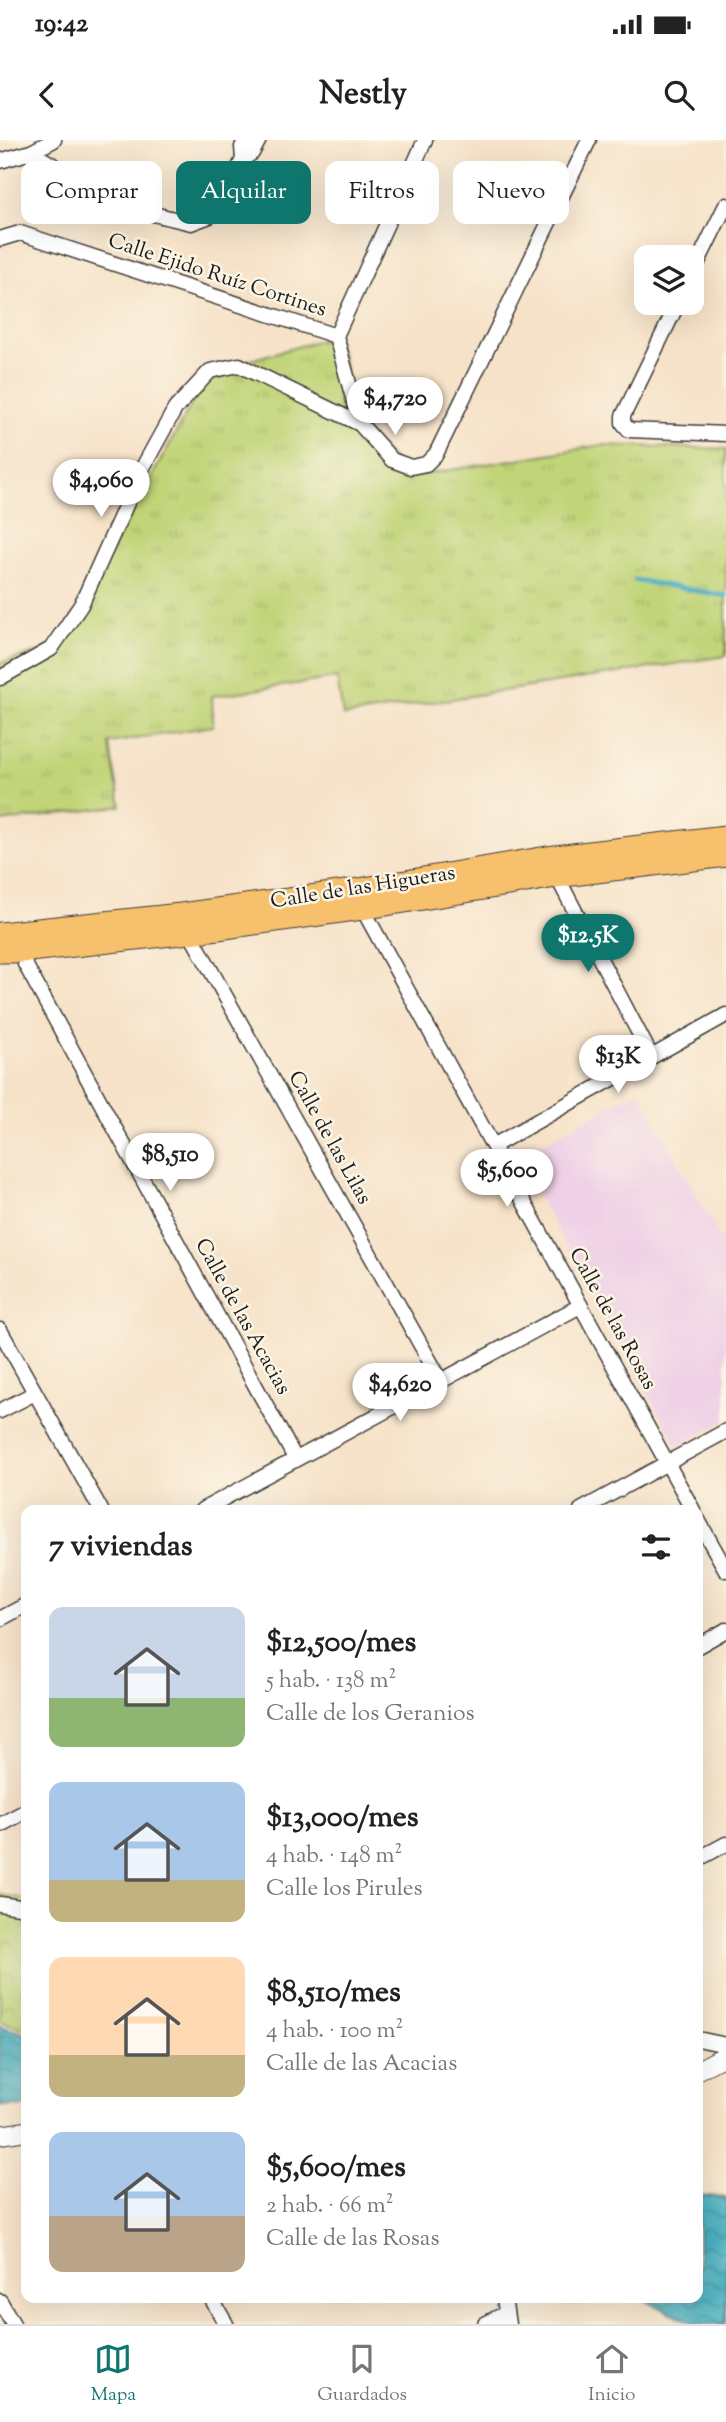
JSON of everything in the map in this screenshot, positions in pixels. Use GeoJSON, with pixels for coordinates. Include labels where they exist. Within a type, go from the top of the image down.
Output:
{"type":"FeatureCollection","features":[{"type":"Feature","properties":{"kind":"main road","name":"Calle de las Higueras"},"geometry":{"type":"LineString","coordinates":[[10,942],[185,924],[357,899],[726,837]]}},
{"type":"Feature","properties":{"kind":"main road","name":"Calle de las Higueras"},"geometry":{"type":"LineString","coordinates":[[552,867],[726,855]]}},
{"type":"Feature","properties":{"kind":"street"},"geometry":{"type":"LineString","coordinates":[[0,161],[31,152],[54,140]]}},
{"type":"Feature","properties":{"kind":"street"},"geometry":{"type":"LineString","coordinates":[[31,152],[124,207],[191,223],[210,216],[220,204],[243,159],[246,140]]}},
{"type":"Feature","properties":{"kind":"street"},"geometry":{"type":"LineString","coordinates":[[243,159],[252,153],[259,140]]}},
{"type":"Feature","properties":{"kind":"street"},"geometry":{"type":"LineString","coordinates":[[336,337],[425,140]]}},
{"type":"Feature","properties":{"kind":"street","name":"Calle Ejido Ruíz Cortines"},"geometry":{"type":"LineString","coordinates":[[0,239],[20,233],[336,337],[360,424],[392,460],[411,467],[426,464],[436,454],[589,140]]}},
{"type":"Feature","properties":{"kind":"street"},"geometry":{"type":"LineString","coordinates":[[704,250],[726,205]]}},
{"type":"Feature","properties":{"kind":"street"},"geometry":{"type":"LineString","coordinates":[[672,315],[622,423],[629,430],[726,434]]}},
{"type":"Feature","properties":{"kind":"street"},"geometry":{"type":"LineString","coordinates":[[0,678],[51,649],[81,605],[143,467],[175,409],[210,371],[239,365],[360,424]]}},
{"type":"Feature","properties":{"kind":"street"},"geometry":{"type":"LineString","coordinates":[[552,867],[651,1056]]}},
{"type":"Feature","properties":{"kind":"street","name":"Calle de las Rosas"},"geometry":{"type":"LineString","coordinates":[[357,899],[690,1505]]}},
{"type":"Feature","properties":{"kind":"street","name":"Calle de las Lilas"},"geometry":{"type":"LineString","coordinates":[[185,924],[441,1381]]}},
{"type":"Feature","properties":{"kind":"street","name":"Calle de las Acacias"},"geometry":{"type":"LineString","coordinates":[[10,942],[25,964],[296,1460]]}},
{"type":"Feature","properties":{"kind":"street"},"geometry":{"type":"LineString","coordinates":[[493,1146],[726,1014]]}},
{"type":"Feature","properties":{"kind":"street"},"geometry":{"type":"LineString","coordinates":[[211,1505],[580,1306]]}},
{"type":"Feature","properties":{"kind":"street"},"geometry":{"type":"LineString","coordinates":[[0,1330],[98,1505]]}},
{"type":"Feature","properties":{"kind":"street"},"geometry":{"type":"LineString","coordinates":[[0,1411],[35,1392]]}},
{"type":"Feature","properties":{"kind":"street"},"geometry":{"type":"LineString","coordinates":[[590,1505],[726,1431]]}},
{"type":"Feature","properties":{"kind":"street"},"geometry":{"type":"LineString","coordinates":[[703,1529],[726,1570]]}},
{"type":"Feature","properties":{"kind":"street"},"geometry":{"type":"LineString","coordinates":[[0,1619],[21,1608]]}},
{"type":"Feature","properties":{"kind":"street"},"geometry":{"type":"LineString","coordinates":[[703,1643],[726,1630]]}},
{"type":"Feature","properties":{"kind":"street"},"geometry":{"type":"LineString","coordinates":[[0,1825],[21,1814]]}},
{"type":"Feature","properties":{"kind":"street"},"geometry":{"type":"LineString","coordinates":[[703,1856],[726,1844]]}},
{"type":"Feature","properties":{"kind":"street"},"geometry":{"type":"LineString","coordinates":[[0,1904],[21,1907]]}},
{"type":"Feature","properties":{"kind":"street"},"geometry":{"type":"LineString","coordinates":[[703,2040],[726,2045]]}},
{"type":"Feature","properties":{"kind":"street"},"geometry":{"type":"LineString","coordinates":[[703,2067],[726,2055]]}},
{"type":"Feature","properties":{"kind":"street"},"geometry":{"type":"LineString","coordinates":[[0,2135],[21,2133]]}},
{"type":"Feature","properties":{"kind":"street"},"geometry":{"type":"LineString","coordinates":[[0,2301],[13,2324]]}},
{"type":"Feature","properties":{"kind":"street"},"geometry":{"type":"LineString","coordinates":[[214,2303],[226,2324]]}},
{"type":"Feature","properties":{"kind":"street"},"geometry":{"type":"LineString","coordinates":[[485,2324],[506,2311]]}},
{"type":"Feature","properties":{"kind":"shaded area"},"geometry":{"type":"Polygon","coordinates":[[[638,1090],[723,1242],[726,1241],[726,1420],[678,1447],[517,1158],[638,1090]]]}},
{"type":"Feature","properties":{"kind":"green space"},"geometry":{"type":"Polygon","coordinates":[[[336,336],[360,424],[409,477],[602,445],[726,449],[726,656],[343,716],[337,678],[212,696],[213,726],[109,743],[121,806],[0,822],[0,663],[52,648],[81,605],[210,371],[336,336]]]}},
{"type":"Feature","properties":{"kind":"green space"},"geometry":{"type":"Polygon","coordinates":[[[0,1895],[21,1898],[21,2027],[0,2021],[0,1895]]]}},
{"type":"Feature","properties":{"kind":"water"},"geometry":{"type":"Polygon","coordinates":[[[0,2026],[21,2032],[21,2107],[0,2105],[0,2026]]]}},
{"type":"Feature","properties":{"kind":"water"},"geometry":{"type":"Polygon","coordinates":[[[703,2196],[726,2198],[726,2324],[696,2324],[651,2303],[703,2303],[703,2196]]]}},
{"type":"Feature","properties":{"kind":"waterway"},"geometry":{"type":"LineString","coordinates":[[635,580],[726,596]]}}]}
